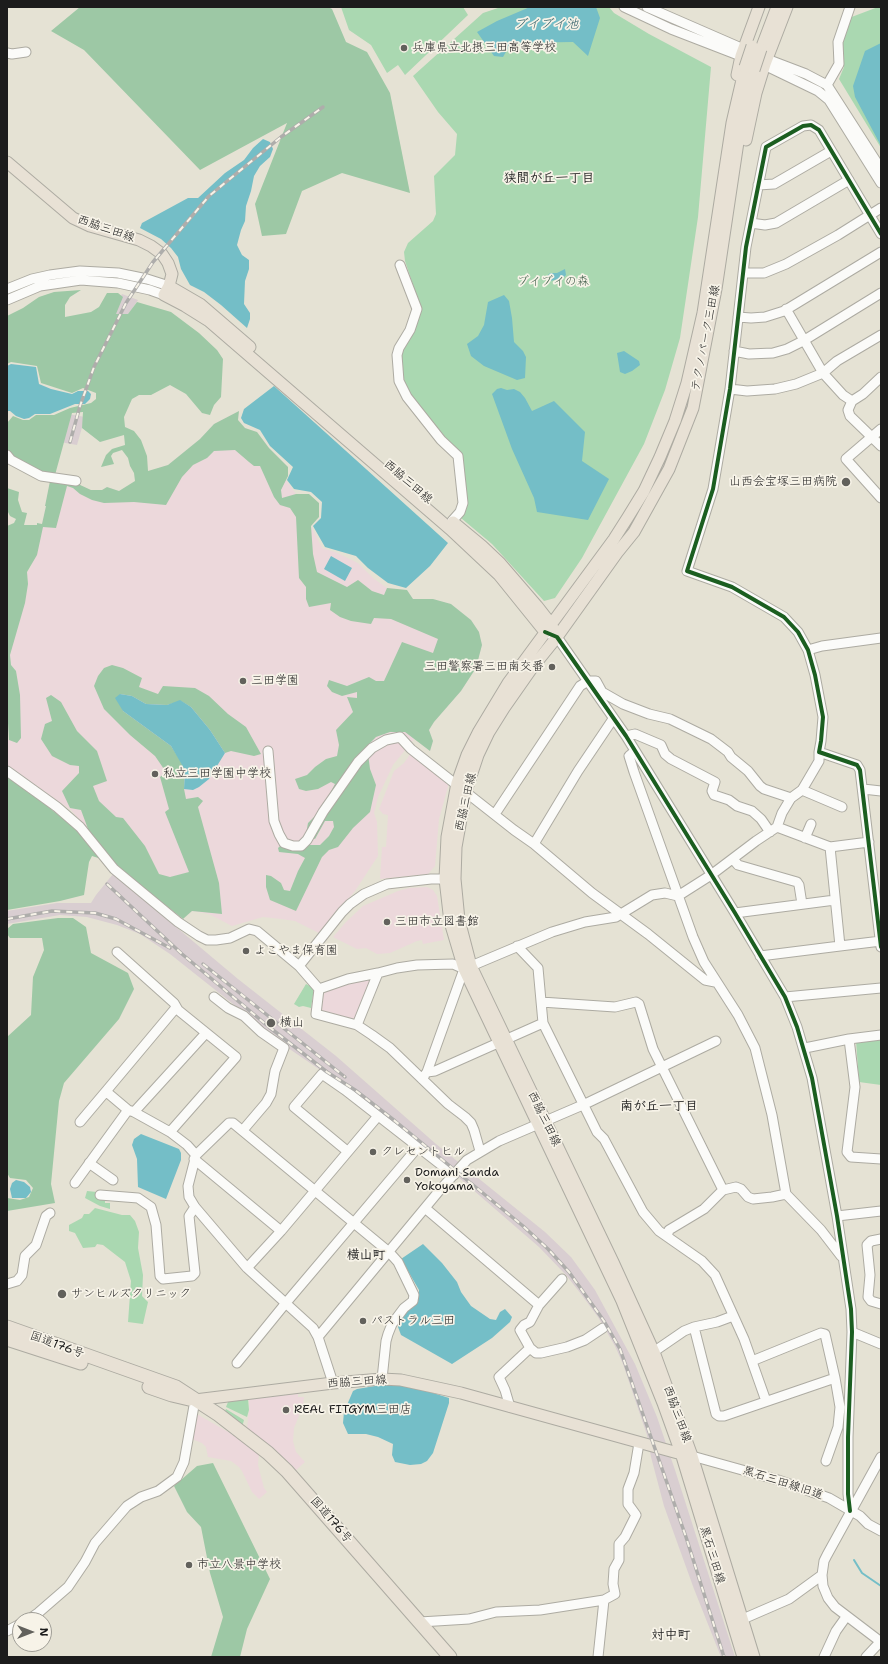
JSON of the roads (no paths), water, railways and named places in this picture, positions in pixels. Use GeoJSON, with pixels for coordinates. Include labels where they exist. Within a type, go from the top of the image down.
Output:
{"type":"FeatureCollection","features":[{"type":"Feature","properties":{"kind":"highway","name":"国道176号"},"geometry":{"type":"LineString","coordinates":[[7,1327],[176,1387],[219,1415],[268,1453],[287,1471],[450,1657]]}},
{"type":"Feature","properties":{"kind":"highway","name":"国道176号"},"geometry":{"type":"LineString","coordinates":[[7,1338],[105,1370],[172,1396],[195,1400]]}},
{"type":"Feature","properties":{"kind":"main road"},"geometry":{"type":"LineString","coordinates":[[628,517],[659,442],[684,367],[701,283],[726,122],[749,50],[759,7]]}},
{"type":"Feature","properties":{"kind":"main road","name":"テクノパーク三田線"},"geometry":{"type":"LineString","coordinates":[[557,638],[617,553],[634,532],[669,469],[693,408],[716,289],[749,69],[749,50],[767,7]]}},
{"type":"Feature","properties":{"kind":"main road","name":"テクノパーク三田線"},"geometry":{"type":"LineString","coordinates":[[749,50],[777,7]]}},
{"type":"Feature","properties":{"kind":"main road"},"geometry":{"type":"LineString","coordinates":[[693,408],[710,358],[722,294],[746,138],[756,93],[787,7]]}},
{"type":"Feature","properties":{"kind":"main road","name":"テクノパーク三田線"},"geometry":{"type":"LineString","coordinates":[[548,628],[614,539],[644,491],[675,421],[687,383],[703,313],[732,123],[749,69]]}},
{"type":"Feature","properties":{"kind":"main road","name":"西脇三田線"},"geometry":{"type":"LineString","coordinates":[[7,162],[73,218],[90,226],[139,240],[157,250],[166,258],[171,268],[172,279],[167,291]]}},
{"type":"Feature","properties":{"kind":"main road","name":"西脇三田線"},"geometry":{"type":"LineString","coordinates":[[167,291],[181,292],[213,314],[452,522],[482,546],[500,563],[548,628]]}},
{"type":"Feature","properties":{"kind":"main road","name":"西脇三田線"},"geometry":{"type":"LineString","coordinates":[[167,291],[185,306],[209,321],[450,529],[499,575],[557,638],[528,674],[504,708],[489,732],[478,755],[466,791],[450,879]]}},
{"type":"Feature","properties":{"kind":"main road","name":"西脇三田線"},"geometry":{"type":"LineString","coordinates":[[548,628],[508,683],[479,731],[467,755],[457,784],[447,837],[450,879],[456,897],[467,967],[542,1124],[613,1262],[649,1354],[692,1456]]}},
{"type":"Feature","properties":{"kind":"main road","name":"西脇三田線"},"geometry":{"type":"LineString","coordinates":[[649,1354],[663,1403],[681,1453]]}},
{"type":"Feature","properties":{"kind":"main road","name":"西脇三田線"},"geometry":{"type":"LineString","coordinates":[[195,1400],[333,1383],[382,1379],[416,1382],[638,1443],[692,1456]]}},
{"type":"Feature","properties":{"kind":"main road","name":"西脇三田線"},"geometry":{"type":"LineString","coordinates":[[176,1387],[218,1396]]}},
{"type":"Feature","properties":{"kind":"main road"},"geometry":{"type":"LineString","coordinates":[[218,1396],[216,1400],[217,1408],[240,1431]]}},
{"type":"Feature","properties":{"kind":"main road","name":"黒石三田線"},"geometry":{"type":"LineString","coordinates":[[681,1453],[738,1622],[754,1657]]}},
{"type":"Feature","properties":{"kind":"main road","name":"黒石三田線"},"geometry":{"type":"LineString","coordinates":[[692,1456],[738,1622],[743,1657]]}},
{"type":"Feature","properties":{"kind":"street"},"geometry":{"type":"LineString","coordinates":[[624,7],[671,29],[749,50]]}},
{"type":"Feature","properties":{"kind":"street"},"geometry":{"type":"LineString","coordinates":[[647,7],[749,50],[766,62],[818,90],[829,100],[881,183]]}},
{"type":"Feature","properties":{"kind":"street"},"geometry":{"type":"LineString","coordinates":[[828,86],[839,64],[838,42],[850,7]]}},
{"type":"Feature","properties":{"kind":"street"},"geometry":{"type":"LineString","coordinates":[[7,53],[12,54],[26,52]]}},
{"type":"Feature","properties":{"kind":"street"},"geometry":{"type":"LineString","coordinates":[[766,62],[806,74],[828,86],[881,169]]}},
{"type":"Feature","properties":{"kind":"street"},"geometry":{"type":"LineString","coordinates":[[319,989],[348,979],[417,965],[453,964],[467,967],[552,932],[585,922],[616,917],[652,895],[666,893],[678,896],[711,875],[774,830],[782,819],[782,813],[791,798],[802,790],[819,761],[823,717],[815,675],[808,650],[798,632],[784,617],[732,587],[687,571],[713,489],[730,388],[746,247],[766,146],[803,126],[811,125],[819,130],[881,234]]}},
{"type":"Feature","properties":{"kind":"street"},"geometry":{"type":"LineString","coordinates":[[758,185],[774,184],[831,150]]}},
{"type":"Feature","properties":{"kind":"street"},"geometry":{"type":"LineString","coordinates":[[751,223],[765,225],[776,223],[849,180]]}},
{"type":"Feature","properties":{"kind":"street"},"geometry":{"type":"LineString","coordinates":[[744,273],[764,274],[775,269],[838,235],[881,208]]}},
{"type":"Feature","properties":{"kind":"street"},"geometry":{"type":"LineString","coordinates":[[738,317],[765,317],[786,310],[881,252]]}},
{"type":"Feature","properties":{"kind":"street"},"geometry":{"type":"LineString","coordinates":[[400,266],[418,309],[410,330],[399,348],[397,355],[399,381],[407,397],[441,440],[458,456],[463,503],[460,512],[452,522]]}},
{"type":"Feature","properties":{"kind":"street"},"geometry":{"type":"LineString","coordinates":[[7,290],[50,275],[80,271],[118,273],[147,279],[167,291]]}},
{"type":"Feature","properties":{"kind":"street"},"geometry":{"type":"LineString","coordinates":[[7,300],[40,286],[81,280],[118,283],[150,290],[167,291]]}},
{"type":"Feature","properties":{"kind":"street"},"geometry":{"type":"LineString","coordinates":[[734,351],[749,354],[773,353],[787,349],[803,341],[881,293]]}},
{"type":"Feature","properties":{"kind":"street"},"geometry":{"type":"LineString","coordinates":[[786,310],[823,373],[843,395],[852,401]]}},
{"type":"Feature","properties":{"kind":"street"},"geometry":{"type":"LineString","coordinates":[[730,388],[747,391],[775,389],[796,384],[823,373],[837,361],[881,336]]}},
{"type":"Feature","properties":{"kind":"street"},"geometry":{"type":"LineString","coordinates":[[881,377],[863,394],[852,401],[848,410],[850,416],[881,446]]}},
{"type":"Feature","properties":{"kind":"street"},"geometry":{"type":"LineString","coordinates":[[881,429],[846,459],[881,498]]}},
{"type":"Feature","properties":{"kind":"street"},"geometry":{"type":"LineString","coordinates":[[7,455],[11,460],[41,476],[76,481]]}},
{"type":"Feature","properties":{"kind":"street"},"geometry":{"type":"LineString","coordinates":[[557,638],[626,736],[735,913],[784,997],[805,1048],[812,1078],[837,1216],[850,1309],[852,1332],[848,1437],[848,1494],[850,1511]]}},
{"type":"Feature","properties":{"kind":"street"},"geometry":{"type":"LineString","coordinates":[[808,650],[822,646],[881,638]]}},
{"type":"Feature","properties":{"kind":"street"},"geometry":{"type":"LineString","coordinates":[[495,814],[580,686],[588,680],[596,681],[602,692],[623,704],[649,714],[670,719],[711,739],[728,752],[731,757],[748,771],[764,789],[791,798]]}},
{"type":"Feature","properties":{"kind":"street"},"geometry":{"type":"LineString","coordinates":[[534,844],[578,771],[613,719]]}},
{"type":"Feature","properties":{"kind":"street"},"geometry":{"type":"LineString","coordinates":[[626,736],[635,734],[661,745],[665,754],[672,759],[716,782],[712,791],[714,795],[729,800],[737,806],[752,811],[774,830],[805,838],[830,847],[869,842]]}},
{"type":"Feature","properties":{"kind":"street"},"geometry":{"type":"LineString","coordinates":[[268,751],[274,821],[284,843],[293,846],[302,846],[323,812],[358,762],[372,748],[386,740],[400,737],[411,748],[514,830],[534,844],[592,893],[622,914],[705,980],[715,982]]}},
{"type":"Feature","properties":{"kind":"street"},"geometry":{"type":"LineString","coordinates":[[635,751],[629,756],[696,943],[715,982],[738,1015],[755,1048],[772,1115],[786,1194],[821,1230],[842,1257]]}},
{"type":"Feature","properties":{"kind":"street"},"geometry":{"type":"LineString","coordinates":[[760,956],[840,946],[881,943],[860,770],[857,765],[819,752]]}},
{"type":"Feature","properties":{"kind":"street"},"geometry":{"type":"LineString","coordinates":[[7,771],[57,807],[80,827],[114,869],[178,922],[207,940],[230,938],[246,930],[253,930],[298,966],[319,989],[316,1014],[357,1026],[390,1048],[425,1076],[471,1123],[480,1151]]}},
{"type":"Feature","properties":{"kind":"street"},"geometry":{"type":"LineString","coordinates":[[863,789],[881,791]]}},
{"type":"Feature","properties":{"kind":"street"},"geometry":{"type":"LineString","coordinates":[[802,790],[842,807]]}},
{"type":"Feature","properties":{"kind":"street"},"geometry":{"type":"LineString","coordinates":[[805,838],[811,824]]}},
{"type":"Feature","properties":{"kind":"street"},"geometry":{"type":"LineString","coordinates":[[830,847],[834,900],[840,946]]}},
{"type":"Feature","properties":{"kind":"street"},"geometry":{"type":"LineString","coordinates":[[733,859],[738,864],[797,882],[799,885],[802,904]]}},
{"type":"Feature","properties":{"kind":"street"},"geometry":{"type":"LineString","coordinates":[[298,966],[342,912],[364,894],[387,884],[431,879],[450,879]]}},
{"type":"Feature","properties":{"kind":"street"},"geometry":{"type":"LineString","coordinates":[[735,913],[834,900]]}},
{"type":"Feature","properties":{"kind":"street"},"geometry":{"type":"LineString","coordinates":[[517,946],[538,968],[543,1023],[585,1104],[597,1132],[604,1139],[643,1212],[659,1231],[702,1261],[715,1274],[752,1361],[766,1401]]}},
{"type":"Feature","properties":{"kind":"street"},"geometry":{"type":"LineString","coordinates":[[117,952],[174,1003],[178,1010],[236,1057],[170,1132]]}},
{"type":"Feature","properties":{"kind":"street"},"geometry":{"type":"LineString","coordinates":[[425,1076],[467,967]]}},
{"type":"Feature","properties":{"kind":"street"},"geometry":{"type":"LineString","coordinates":[[357,1026],[378,973]]}},
{"type":"Feature","properties":{"kind":"street"},"geometry":{"type":"LineString","coordinates":[[784,997],[881,988]]}},
{"type":"Feature","properties":{"kind":"street"},"geometry":{"type":"LineString","coordinates":[[214,997],[228,1008],[244,1016],[261,1032],[284,1048],[275,1071],[271,1094],[266,1103],[243,1130]]}},
{"type":"Feature","properties":{"kind":"street"},"geometry":{"type":"LineString","coordinates":[[540,1002],[615,1007],[636,1002],[639,1004],[653,1049],[723,1190]]}},
{"type":"Feature","properties":{"kind":"street"},"geometry":{"type":"LineString","coordinates":[[80,1122],[174,1010],[178,1010]]}},
{"type":"Feature","properties":{"kind":"street"},"geometry":{"type":"LineString","coordinates":[[425,1076],[543,1023]]}},
{"type":"Feature","properties":{"kind":"street"},"geometry":{"type":"LineString","coordinates":[[75,1183],[89,1163],[131,1111],[206,1033]]}},
{"type":"Feature","properties":{"kind":"street"},"geometry":{"type":"LineString","coordinates":[[805,1048],[881,1034]]}},
{"type":"Feature","properties":{"kind":"street"},"geometry":{"type":"LineString","coordinates":[[849,1039],[854,1087],[847,1152],[851,1157],[881,1159]]}},
{"type":"Feature","properties":{"kind":"street"},"geometry":{"type":"LineString","coordinates":[[318,1337],[425,1208],[467,1160],[480,1151],[585,1104],[716,1041]]}},
{"type":"Feature","properties":{"kind":"street"},"geometry":{"type":"LineString","coordinates":[[347,1151],[294,1107],[322,1074],[454,1175]]}},
{"type":"Feature","properties":{"kind":"street"},"geometry":{"type":"LineString","coordinates":[[106,1090],[131,1111],[170,1132],[187,1145],[195,1157],[281,1231]]}},
{"type":"Feature","properties":{"kind":"street"},"geometry":{"type":"LineString","coordinates":[[247,1268],[281,1231],[314,1190],[378,1116]]}},
{"type":"Feature","properties":{"kind":"street"},"geometry":{"type":"LineString","coordinates":[[333,1383],[318,1337],[313,1328],[247,1268],[195,1207],[189,1197],[188,1186],[195,1157],[230,1123],[233,1123],[243,1130],[244,1133],[389,1252],[398,1262],[414,1295],[413,1301],[404,1308],[392,1324],[388,1334],[382,1379]]}},
{"type":"Feature","properties":{"kind":"street"},"geometry":{"type":"LineString","coordinates":[[237,1363],[418,1147]]}},
{"type":"Feature","properties":{"kind":"street"},"geometry":{"type":"LineString","coordinates":[[89,1163],[113,1180]]}},
{"type":"Feature","properties":{"kind":"street"},"geometry":{"type":"LineString","coordinates":[[667,1236],[669,1230],[704,1208],[723,1190],[736,1187],[741,1189],[748,1197],[753,1199],[772,1198],[786,1194]]}},
{"type":"Feature","properties":{"kind":"street"},"geometry":{"type":"LineString","coordinates":[[100,1195],[138,1198],[151,1207],[156,1225],[160,1276],[162,1279],[192,1276],[195,1273],[189,1216],[195,1207]]}},
{"type":"Feature","properties":{"kind":"street"},"geometry":{"type":"LineString","coordinates":[[425,1208],[539,1305]]}},
{"type":"Feature","properties":{"kind":"street"},"geometry":{"type":"LineString","coordinates":[[837,1216],[881,1211]]}},
{"type":"Feature","properties":{"kind":"street"},"geometry":{"type":"LineString","coordinates":[[7,1284],[16,1281],[22,1274],[25,1256],[36,1245],[46,1216],[50,1213]]}},
{"type":"Feature","properties":{"kind":"street"},"geometry":{"type":"LineString","coordinates":[[881,1239],[870,1241],[866,1245],[870,1275],[868,1297],[871,1301],[881,1304]]}},
{"type":"Feature","properties":{"kind":"street"},"geometry":{"type":"LineString","coordinates":[[562,1279],[539,1305],[530,1322],[524,1325],[520,1330],[530,1348],[536,1353],[541,1353],[567,1347],[585,1340],[603,1328]]}},
{"type":"Feature","properties":{"kind":"street"},"geometry":{"type":"LineString","coordinates":[[649,1354],[684,1331],[733,1316]]}},
{"type":"Feature","properties":{"kind":"street"},"geometry":{"type":"LineString","coordinates":[[694,1327],[716,1414],[719,1416],[724,1416],[835,1378]]}},
{"type":"Feature","properties":{"kind":"street"},"geometry":{"type":"LineString","coordinates":[[852,1332],[881,1344]]}},
{"type":"Feature","properties":{"kind":"street"},"geometry":{"type":"LineString","coordinates":[[752,1361],[822,1333],[825,1334],[839,1397],[840,1418],[826,1461]]}},
{"type":"Feature","properties":{"kind":"street"},"geometry":{"type":"LineString","coordinates":[[510,1407],[499,1377],[530,1348]]}},
{"type":"Feature","properties":{"kind":"street"},"geometry":{"type":"LineString","coordinates":[[39,1612],[68,1587],[85,1562],[95,1543],[127,1506],[141,1497],[158,1491],[177,1477],[184,1462],[195,1400]]}},
{"type":"Feature","properties":{"kind":"street"},"geometry":{"type":"LineString","coordinates":[[420,1622],[469,1619],[496,1612],[540,1610],[604,1600],[615,1594],[613,1584],[614,1569],[619,1560],[619,1544],[626,1536],[636,1516],[628,1504],[628,1489],[634,1473],[638,1443]]}},
{"type":"Feature","properties":{"kind":"street","name":"黒石三田線旧道"},"geometry":{"type":"LineString","coordinates":[[692,1456],[801,1487],[829,1498],[860,1516],[868,1524],[881,1531]]}},
{"type":"Feature","properties":{"kind":"street"},"geometry":{"type":"LineString","coordinates":[[866,1657],[881,1642],[846,1617],[835,1607],[828,1598],[823,1586],[822,1575],[824,1561],[847,1521],[850,1511],[881,1457]]}},
{"type":"Feature","properties":{"kind":"street"},"geometry":{"type":"LineString","coordinates":[[738,1622],[789,1598],[822,1575]]}},
{"type":"Feature","properties":{"kind":"street"},"geometry":{"type":"LineString","coordinates":[[598,1657],[604,1600]]}},
{"type":"Feature","properties":{"kind":"street"},"geometry":{"type":"LineString","coordinates":[[824,1657],[836,1630],[846,1617]]}},
{"type":"Feature","properties":{"kind":"water","name":"ブイブイ池"},"geometry":{"type":"Polygon","coordinates":[[[530,7],[596,7],[600,18],[588,56],[573,42],[511,43],[503,57],[494,56],[477,32],[497,21],[530,7]]]}},
{"type":"Feature","properties":{"kind":"water"},"geometry":{"type":"Polygon","coordinates":[[[881,43],[881,146],[855,97],[853,86],[865,51],[881,43]]]}},
{"type":"Feature","properties":{"kind":"water"},"geometry":{"type":"Polygon","coordinates":[[[263,139],[270,142],[273,149],[270,157],[260,166],[254,176],[246,206],[245,221],[237,245],[242,255],[249,260],[249,269],[245,281],[244,304],[250,313],[247,328],[204,292],[190,285],[181,269],[178,257],[171,248],[161,239],[140,228],[142,223],[188,198],[198,198],[225,173],[244,160],[253,148],[263,139]]]}},
{"type":"Feature","properties":{"kind":"water"},"geometry":{"type":"Polygon","coordinates":[[[565,269],[566,275],[563,278],[550,281],[547,276],[550,273],[557,273],[565,269]]]}},
{"type":"Feature","properties":{"kind":"water"},"geometry":{"type":"Polygon","coordinates":[[[504,295],[509,301],[514,342],[523,351],[526,357],[525,378],[517,380],[484,366],[471,356],[467,344],[478,336],[484,325],[488,302],[504,295]]]}},
{"type":"Feature","properties":{"kind":"water"},"geometry":{"type":"Polygon","coordinates":[[[624,351],[639,361],[640,365],[625,374],[620,372],[617,353],[624,351]]]}},
{"type":"Feature","properties":{"kind":"water"},"geometry":{"type":"Polygon","coordinates":[[[11,364],[36,367],[39,384],[51,389],[72,394],[78,391],[88,391],[91,394],[90,399],[85,404],[75,404],[50,414],[35,414],[24,419],[16,416],[10,411],[7,411],[7,366],[11,364]]]}},
{"type":"Feature","properties":{"kind":"water"},"geometry":{"type":"Polygon","coordinates":[[[274,386],[448,543],[430,566],[406,588],[388,583],[368,568],[356,556],[325,547],[313,526],[321,518],[322,502],[311,492],[294,489],[287,480],[293,467],[270,446],[260,430],[244,423],[241,418],[244,409],[274,386]]]}},
{"type":"Feature","properties":{"kind":"water"},"geometry":{"type":"Polygon","coordinates":[[[501,388],[507,390],[514,389],[520,392],[532,411],[554,401],[585,432],[582,461],[609,479],[588,520],[537,512],[534,498],[512,449],[492,394],[497,389],[501,388]]]}},
{"type":"Feature","properties":{"kind":"water"},"geometry":{"type":"Polygon","coordinates":[[[331,556],[352,568],[345,581],[324,569],[331,556]]]}},
{"type":"Feature","properties":{"kind":"water"},"geometry":{"type":"Polygon","coordinates":[[[120,694],[132,696],[146,704],[167,705],[180,700],[191,707],[210,730],[225,753],[209,779],[193,790],[184,789],[185,770],[171,746],[123,711],[115,698],[120,694]]]}},
{"type":"Feature","properties":{"kind":"water"},"geometry":{"type":"Polygon","coordinates":[[[141,1134],[179,1149],[181,1153],[181,1160],[166,1199],[138,1187],[137,1159],[132,1145],[134,1139],[141,1134]]]}},
{"type":"Feature","properties":{"kind":"water"},"geometry":{"type":"Polygon","coordinates":[[[16,1180],[24,1182],[30,1187],[31,1192],[26,1198],[12,1198],[10,1189],[12,1183],[16,1180]]]}},
{"type":"Feature","properties":{"kind":"water"},"geometry":{"type":"Polygon","coordinates":[[[423,1244],[442,1263],[457,1282],[461,1292],[471,1306],[490,1319],[496,1320],[500,1312],[505,1309],[512,1317],[510,1322],[492,1338],[452,1364],[401,1335],[398,1327],[398,1320],[405,1311],[417,1303],[419,1296],[419,1290],[401,1259],[423,1244]]]}},
{"type":"Feature","properties":{"kind":"water"},"geometry":{"type":"Polygon","coordinates":[[[387,1384],[411,1386],[449,1398],[449,1403],[433,1453],[427,1461],[421,1464],[410,1465],[395,1462],[392,1455],[393,1444],[378,1437],[366,1434],[348,1434],[343,1423],[344,1412],[353,1391],[387,1384]]]}},
{"type":"Feature","properties":{"kind":"waterway"},"geometry":{"type":"LineString","coordinates":[[854,1560],[862,1573],[881,1586]]}},
{"type":"Feature","properties":{"kind":"railway"},"geometry":{"type":"LineString","coordinates":[[70,442],[80,406],[94,367],[126,303],[153,262],[209,196],[281,137],[323,107]]}},
{"type":"Feature","properties":{"kind":"railway"},"geometry":{"type":"LineString","coordinates":[[107,884],[182,954],[269,1027],[327,1072],[355,1090],[395,1121],[523,1226],[548,1249],[569,1272],[604,1321],[620,1349],[686,1537],[724,1657]]}},
{"type":"Feature","properties":{"kind":"railway"},"geometry":{"type":"LineString","coordinates":[[7,919],[52,911],[95,913],[116,919],[170,948]]}},
{"type":"Feature","properties":{"kind":"railway"},"geometry":{"type":"LineString","coordinates":[[203,964],[345,1077]]}},
{"type":"Feature","properties":{"kind":"place","name":"兵庫県立北摂三田高等学校"},"geometry":{"type":"Point","coordinates":[404,48]}},
{"type":"Feature","properties":{"kind":"place","name":"山西会宝塚三田病院"},"geometry":{"type":"Point","coordinates":[846,482]}},
{"type":"Feature","properties":{"kind":"place","name":"三田警察署三田南交番"},"geometry":{"type":"Point","coordinates":[552,667]}},
{"type":"Feature","properties":{"kind":"place","name":"三田学園"},"geometry":{"type":"Point","coordinates":[243,681]}},
{"type":"Feature","properties":{"kind":"place","name":"私立三田学園中学校"},"geometry":{"type":"Point","coordinates":[155,774]}},
{"type":"Feature","properties":{"kind":"place","name":"三田市立図書館"},"geometry":{"type":"Point","coordinates":[387,922]}},
{"type":"Feature","properties":{"kind":"place","name":"よこやま保育園"},"geometry":{"type":"Point","coordinates":[246,951]}},
{"type":"Feature","properties":{"kind":"place","name":"横山"},"geometry":{"type":"Point","coordinates":[271,1023]}},
{"type":"Feature","properties":{"kind":"place","name":"クレセントヒル"},"geometry":{"type":"Point","coordinates":[373,1152]}},
{"type":"Feature","properties":{"kind":"place","name":"Domani Sanda Yokoyama"},"geometry":{"type":"Point","coordinates":[407,1180]}},
{"type":"Feature","properties":{"kind":"place","name":"サンヒルズクリニック"},"geometry":{"type":"Point","coordinates":[62,1294]}},
{"type":"Feature","properties":{"kind":"place","name":"パストラル三田"},"geometry":{"type":"Point","coordinates":[363,1321]}},
{"type":"Feature","properties":{"kind":"place","name":"REAL FITGYM三田店"},"geometry":{"type":"Point","coordinates":[286,1410]}},
{"type":"Feature","properties":{"kind":"place","name":"市立八景中学校"},"geometry":{"type":"Point","coordinates":[189,1565]}},
{"type":"Feature","properties":{"kind":"district","name":"狭間が丘一丁目"},"geometry":{"type":"Point","coordinates":[549,179]}},
{"type":"Feature","properties":{"kind":"district","name":"南が丘一丁目"},"geometry":{"type":"Point","coordinates":[659,1107]}},
{"type":"Feature","properties":{"kind":"district","name":"横山町"},"geometry":{"type":"Point","coordinates":[366,1256]}},
{"type":"Feature","properties":{"kind":"district","name":"対中町"},"geometry":{"type":"Point","coordinates":[671,1636]}},
{"type":"Feature","properties":{"kind":"park label","name":"ブイブイの森"},"geometry":{"type":"Point","coordinates":[553,282]}}]}
